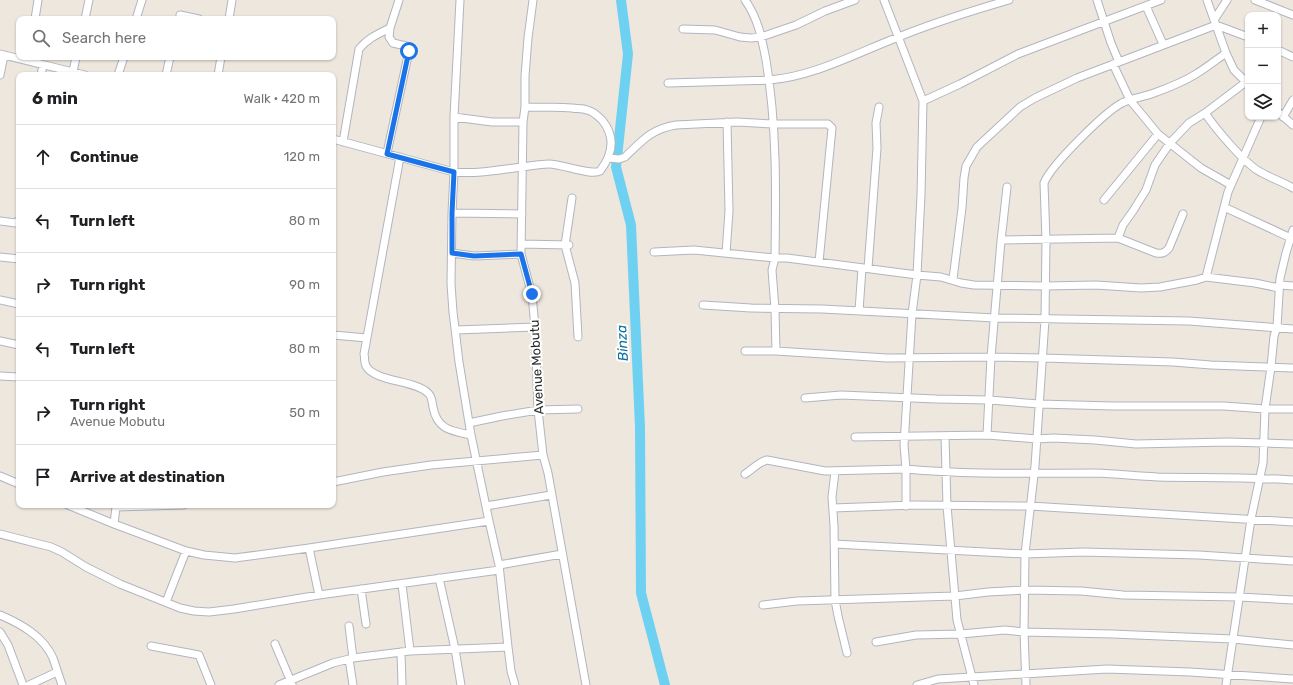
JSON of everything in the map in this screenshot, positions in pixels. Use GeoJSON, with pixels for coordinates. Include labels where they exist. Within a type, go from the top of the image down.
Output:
{"type":"FeatureCollection","features":[{"type":"Feature","properties":{"kind":"street"},"geometry":{"type":"LineString","coordinates":[[35,16],[38,0]]}},
{"type":"Feature","properties":{"kind":"street"},"geometry":{"type":"LineString","coordinates":[[86,16],[89,0]]}},
{"type":"Feature","properties":{"kind":"street"},"geometry":{"type":"LineString","coordinates":[[137,16],[142,0]]}},
{"type":"Feature","properties":{"kind":"street"},"geometry":{"type":"LineString","coordinates":[[229,16],[232,0]]}},
{"type":"Feature","properties":{"kind":"street"},"geometry":{"type":"LineString","coordinates":[[387,154],[409,51],[406,46],[390,41],[389,37],[390,28],[399,0]]}},
{"type":"Feature","properties":{"kind":"street"},"geometry":{"type":"LineString","coordinates":[[460,0],[454,117],[452,284],[459,362],[476,461],[499,567],[511,671],[515,685]]}},
{"type":"Feature","properties":{"kind":"street","name":"Avenue Mobutu"},"geometry":{"type":"LineString","coordinates":[[533,0],[525,76],[521,254],[532,294],[535,327],[538,410],[543,455],[548,473],[586,685]]}},
{"type":"Feature","properties":{"kind":"street"},"geometry":{"type":"LineString","coordinates":[[746,0],[752,9],[761,37],[769,80],[773,124],[776,170],[775,258],[772,270],[776,351]]}},
{"type":"Feature","properties":{"kind":"street"},"geometry":{"type":"LineString","coordinates":[[683,29],[715,30],[751,38],[761,37],[796,25],[825,11],[855,0]]}},
{"type":"Feature","properties":{"kind":"street"},"geometry":{"type":"LineString","coordinates":[[884,0],[923,101],[916,275],[909,358],[904,455],[906,469],[906,506]]}},
{"type":"Feature","properties":{"kind":"street"},"geometry":{"type":"LineString","coordinates":[[668,83],[782,79],[811,72],[898,37],[965,13],[1010,0]]}},
{"type":"Feature","properties":{"kind":"street"},"geometry":{"type":"LineString","coordinates":[[1097,0],[1116,63],[1130,100],[1158,134],[1201,168],[1231,185]]}},
{"type":"Feature","properties":{"kind":"street"},"geometry":{"type":"LineString","coordinates":[[923,101],[1018,54],[1161,0]]}},
{"type":"Feature","properties":{"kind":"street"},"geometry":{"type":"LineString","coordinates":[[1207,0],[1226,53],[1234,70],[1245,81]]}},
{"type":"Feature","properties":{"kind":"street"},"geometry":{"type":"LineString","coordinates":[[953,280],[966,166],[977,147],[1020,107],[1035,98],[1077,78],[1215,22],[1227,0]]}},
{"type":"Feature","properties":{"kind":"street"},"geometry":{"type":"LineString","coordinates":[[1255,0],[1293,15]]}},
{"type":"Feature","properties":{"kind":"street"},"geometry":{"type":"LineString","coordinates":[[1146,6],[1163,44]]}},
{"type":"Feature","properties":{"kind":"street"},"geometry":{"type":"LineString","coordinates":[[1215,22],[1245,36]]}},
{"type":"Feature","properties":{"kind":"street"},"geometry":{"type":"LineString","coordinates":[[343,142],[359,49],[372,37],[390,28]]}},
{"type":"Feature","properties":{"kind":"street"},"geometry":{"type":"LineString","coordinates":[[1281,51],[1293,57]]}},
{"type":"Feature","properties":{"kind":"street"},"geometry":{"type":"LineString","coordinates":[[1026,685],[1024,554],[1034,474],[1043,358],[1046,240],[1044,188],[1046,178],[1071,148],[1109,112],[1130,100],[1152,94],[1186,80],[1226,53]]}},
{"type":"Feature","properties":{"kind":"street"},"geometry":{"type":"LineString","coordinates":[[0,75],[2,54],[16,57]]}},
{"type":"Feature","properties":{"kind":"street"},"geometry":{"type":"LineString","coordinates":[[31,60],[73,72],[75,60]]}},
{"type":"Feature","properties":{"kind":"street"},"geometry":{"type":"LineString","coordinates":[[119,72],[123,60]]}},
{"type":"Feature","properties":{"kind":"street"},"geometry":{"type":"LineString","coordinates":[[167,72],[169,60]]}},
{"type":"Feature","properties":{"kind":"street"},"geometry":{"type":"LineString","coordinates":[[218,72],[220,60]]}},
{"type":"Feature","properties":{"kind":"street"},"geometry":{"type":"LineString","coordinates":[[42,72],[44,65]]}},
{"type":"Feature","properties":{"kind":"street"},"geometry":{"type":"LineString","coordinates":[[1118,238],[1123,225],[1146,190],[1155,165],[1170,143],[1189,123],[1246,84]]}},
{"type":"Feature","properties":{"kind":"street"},"geometry":{"type":"LineString","coordinates":[[1293,100],[1281,114],[1293,125]]}},
{"type":"Feature","properties":{"kind":"street"},"geometry":{"type":"LineString","coordinates":[[336,140],[454,172],[474,173],[548,164],[566,166],[590,172],[599,172],[610,158],[612,138],[606,125],[589,110],[554,107],[525,107]]}},
{"type":"Feature","properties":{"kind":"street"},"geometry":{"type":"LineString","coordinates":[[859,311],[865,268],[877,148],[876,122],[879,107]]}},
{"type":"Feature","properties":{"kind":"street"},"geometry":{"type":"LineString","coordinates":[[1205,113],[1243,158],[1256,169],[1293,188]]}},
{"type":"Feature","properties":{"kind":"street"},"geometry":{"type":"LineString","coordinates":[[454,117],[492,122],[523,122]]}},
{"type":"Feature","properties":{"kind":"street"},"geometry":{"type":"LineString","coordinates":[[1206,277],[1231,185],[1259,120]]}},
{"type":"Feature","properties":{"kind":"street"},"geometry":{"type":"LineString","coordinates":[[610,158],[619,159],[625,157],[645,138],[658,129],[676,125],[727,122],[828,124],[831,127],[819,262]]}},
{"type":"Feature","properties":{"kind":"street"},"geometry":{"type":"LineString","coordinates":[[726,253],[729,211],[727,122]]}},
{"type":"Feature","properties":{"kind":"street"},"geometry":{"type":"LineString","coordinates":[[1104,200],[1158,134]]}},
{"type":"Feature","properties":{"kind":"street"},"geometry":{"type":"LineString","coordinates":[[400,157],[364,354],[365,361],[371,371],[383,377],[424,389],[431,397],[434,414],[442,426],[449,430],[472,435]]}},
{"type":"Feature","properties":{"kind":"street"},"geometry":{"type":"LineString","coordinates":[[987,435],[991,357],[1006,187]]}},
{"type":"Feature","properties":{"kind":"street"},"geometry":{"type":"LineString","coordinates":[[572,198],[567,245],[574,283],[578,337]]}},
{"type":"Feature","properties":{"kind":"street"},"geometry":{"type":"LineString","coordinates":[[1224,207],[1292,238]]}},
{"type":"Feature","properties":{"kind":"street"},"geometry":{"type":"LineString","coordinates":[[452,213],[522,214]]}},
{"type":"Feature","properties":{"kind":"street"},"geometry":{"type":"LineString","coordinates":[[1001,241],[1118,238],[1161,254],[1166,252],[1169,248],[1183,214]]}},
{"type":"Feature","properties":{"kind":"street"},"geometry":{"type":"LineString","coordinates":[[0,220],[16,223]]}},
{"type":"Feature","properties":{"kind":"street"},"geometry":{"type":"LineString","coordinates":[[1226,685],[1251,519],[1263,463],[1265,409],[1273,341],[1278,327],[1282,270],[1293,230]]}},
{"type":"Feature","properties":{"kind":"street"},"geometry":{"type":"LineString","coordinates":[[521,244],[567,245]]}},
{"type":"Feature","properties":{"kind":"street"},"geometry":{"type":"LineString","coordinates":[[654,252],[694,250],[787,258],[941,277],[964,284],[997,286],[1096,285],[1141,288],[1160,287],[1206,277],[1280,286],[1293,286]]}},
{"type":"Feature","properties":{"kind":"street"},"geometry":{"type":"LineString","coordinates":[[452,253],[480,256],[521,254]]}},
{"type":"Feature","properties":{"kind":"street"},"geometry":{"type":"LineString","coordinates":[[0,257],[16,259]]}},
{"type":"Feature","properties":{"kind":"street"},"geometry":{"type":"LineString","coordinates":[[0,300],[16,303]]}},
{"type":"Feature","properties":{"kind":"street"},"geometry":{"type":"LineString","coordinates":[[703,304],[775,309],[822,309],[1045,320],[1189,321],[1293,329]]}},
{"type":"Feature","properties":{"kind":"street"},"geometry":{"type":"LineString","coordinates":[[456,330],[535,327]]}},
{"type":"Feature","properties":{"kind":"street"},"geometry":{"type":"LineString","coordinates":[[336,334],[367,338]]}},
{"type":"Feature","properties":{"kind":"street"},"geometry":{"type":"LineString","coordinates":[[0,341],[16,344]]}},
{"type":"Feature","properties":{"kind":"street"},"geometry":{"type":"LineString","coordinates":[[745,351],[776,351],[909,358],[1043,358],[1293,368]]}},
{"type":"Feature","properties":{"kind":"street"},"geometry":{"type":"LineString","coordinates":[[0,376],[16,377]]}},
{"type":"Feature","properties":{"kind":"street"},"geometry":{"type":"LineString","coordinates":[[805,398],[841,395],[989,400],[1039,404],[1224,406],[1293,410]]}},
{"type":"Feature","properties":{"kind":"street"},"geometry":{"type":"LineString","coordinates":[[469,423],[538,410],[578,409]]}},
{"type":"Feature","properties":{"kind":"street"},"geometry":{"type":"LineString","coordinates":[[855,437],[987,435],[1037,439],[1054,438],[1095,440],[1136,444],[1228,442],[1293,444]]}},
{"type":"Feature","properties":{"kind":"street"},"geometry":{"type":"LineString","coordinates":[[945,436],[947,506],[957,620],[974,685]]}},
{"type":"Feature","properties":{"kind":"street"},"geometry":{"type":"LineString","coordinates":[[336,481],[383,472],[431,465],[543,455]]}},
{"type":"Feature","properties":{"kind":"street"},"geometry":{"type":"LineString","coordinates":[[745,474],[750,472],[761,462],[767,460],[812,470],[835,472],[906,469],[946,472],[1128,474],[1293,480]]}},
{"type":"Feature","properties":{"kind":"street"},"geometry":{"type":"LineString","coordinates":[[835,472],[832,496],[835,600],[847,653]]}},
{"type":"Feature","properties":{"kind":"street"},"geometry":{"type":"LineString","coordinates":[[0,476],[16,483]]}},
{"type":"Feature","properties":{"kind":"street"},"geometry":{"type":"LineString","coordinates":[[486,506],[551,495]]}},
{"type":"Feature","properties":{"kind":"street"},"geometry":{"type":"LineString","coordinates":[[833,508],[906,506],[1030,506],[1293,522]]}},
{"type":"Feature","properties":{"kind":"street"},"geometry":{"type":"LineString","coordinates":[[75,508],[186,552],[235,558],[489,522]]}},
{"type":"Feature","properties":{"kind":"street"},"geometry":{"type":"LineString","coordinates":[[114,524],[116,508]]}},
{"type":"Feature","properties":{"kind":"street"},"geometry":{"type":"LineString","coordinates":[[0,534],[51,547],[120,584],[180,608],[209,612],[440,578],[562,554]]}},
{"type":"Feature","properties":{"kind":"street"},"geometry":{"type":"LineString","coordinates":[[834,544],[1024,554],[1083,552],[1198,555],[1293,561]]}},
{"type":"Feature","properties":{"kind":"street"},"geometry":{"type":"LineString","coordinates":[[309,548],[319,595]]}},
{"type":"Feature","properties":{"kind":"street"},"geometry":{"type":"LineString","coordinates":[[166,602],[186,552]]}},
{"type":"Feature","properties":{"kind":"street"},"geometry":{"type":"LineString","coordinates":[[440,578],[461,685]]}},
{"type":"Feature","properties":{"kind":"street"},"geometry":{"type":"LineString","coordinates":[[402,584],[410,651]]}},
{"type":"Feature","properties":{"kind":"street"},"geometry":{"type":"LineString","coordinates":[[361,589],[366,624]]}},
{"type":"Feature","properties":{"kind":"street"},"geometry":{"type":"LineString","coordinates":[[762,605],[797,601],[955,596],[1025,590],[1293,600]]}},
{"type":"Feature","properties":{"kind":"street"},"geometry":{"type":"LineString","coordinates":[[0,615],[25,627],[36,636],[52,657],[62,685]]}},
{"type":"Feature","properties":{"kind":"street"},"geometry":{"type":"LineString","coordinates":[[349,626],[353,685]]}},
{"type":"Feature","properties":{"kind":"street"},"geometry":{"type":"LineString","coordinates":[[876,642],[916,635],[961,634],[1005,630],[1024,632],[1233,639],[1293,645]]}},
{"type":"Feature","properties":{"kind":"street"},"geometry":{"type":"LineString","coordinates":[[0,632],[8,645],[23,685]]}},
{"type":"Feature","properties":{"kind":"street"},"geometry":{"type":"LineString","coordinates":[[275,644],[291,683]]}},
{"type":"Feature","properties":{"kind":"street"},"geometry":{"type":"LineString","coordinates":[[151,646],[199,655],[212,685]]}},
{"type":"Feature","properties":{"kind":"street"},"geometry":{"type":"LineString","coordinates":[[280,685],[291,683],[333,663],[351,659],[410,651],[508,647]]}},
{"type":"Feature","properties":{"kind":"street"},"geometry":{"type":"LineString","coordinates":[[401,652],[402,685]]}},
{"type":"Feature","properties":{"kind":"street"},"geometry":{"type":"LineString","coordinates":[[916,685],[938,679],[1107,669],[1227,674],[1293,679]]}},
{"type":"Feature","properties":{"kind":"street"},"geometry":{"type":"LineString","coordinates":[[29,685],[57,672]]}},
{"type":"Feature","properties":{"kind":"waterway","name":"Binza"},"geometry":{"type":"LineString","coordinates":[[621,0],[628,54],[616,167],[631,225],[640,427],[641,593],[665,685]]}},
{"type":"Feature","properties":{"kind":"route"},"geometry":{"type":"LineString","coordinates":[[409,51],[387,154],[454,172],[452,253],[474,256],[521,254],[532,294]]}}]}
